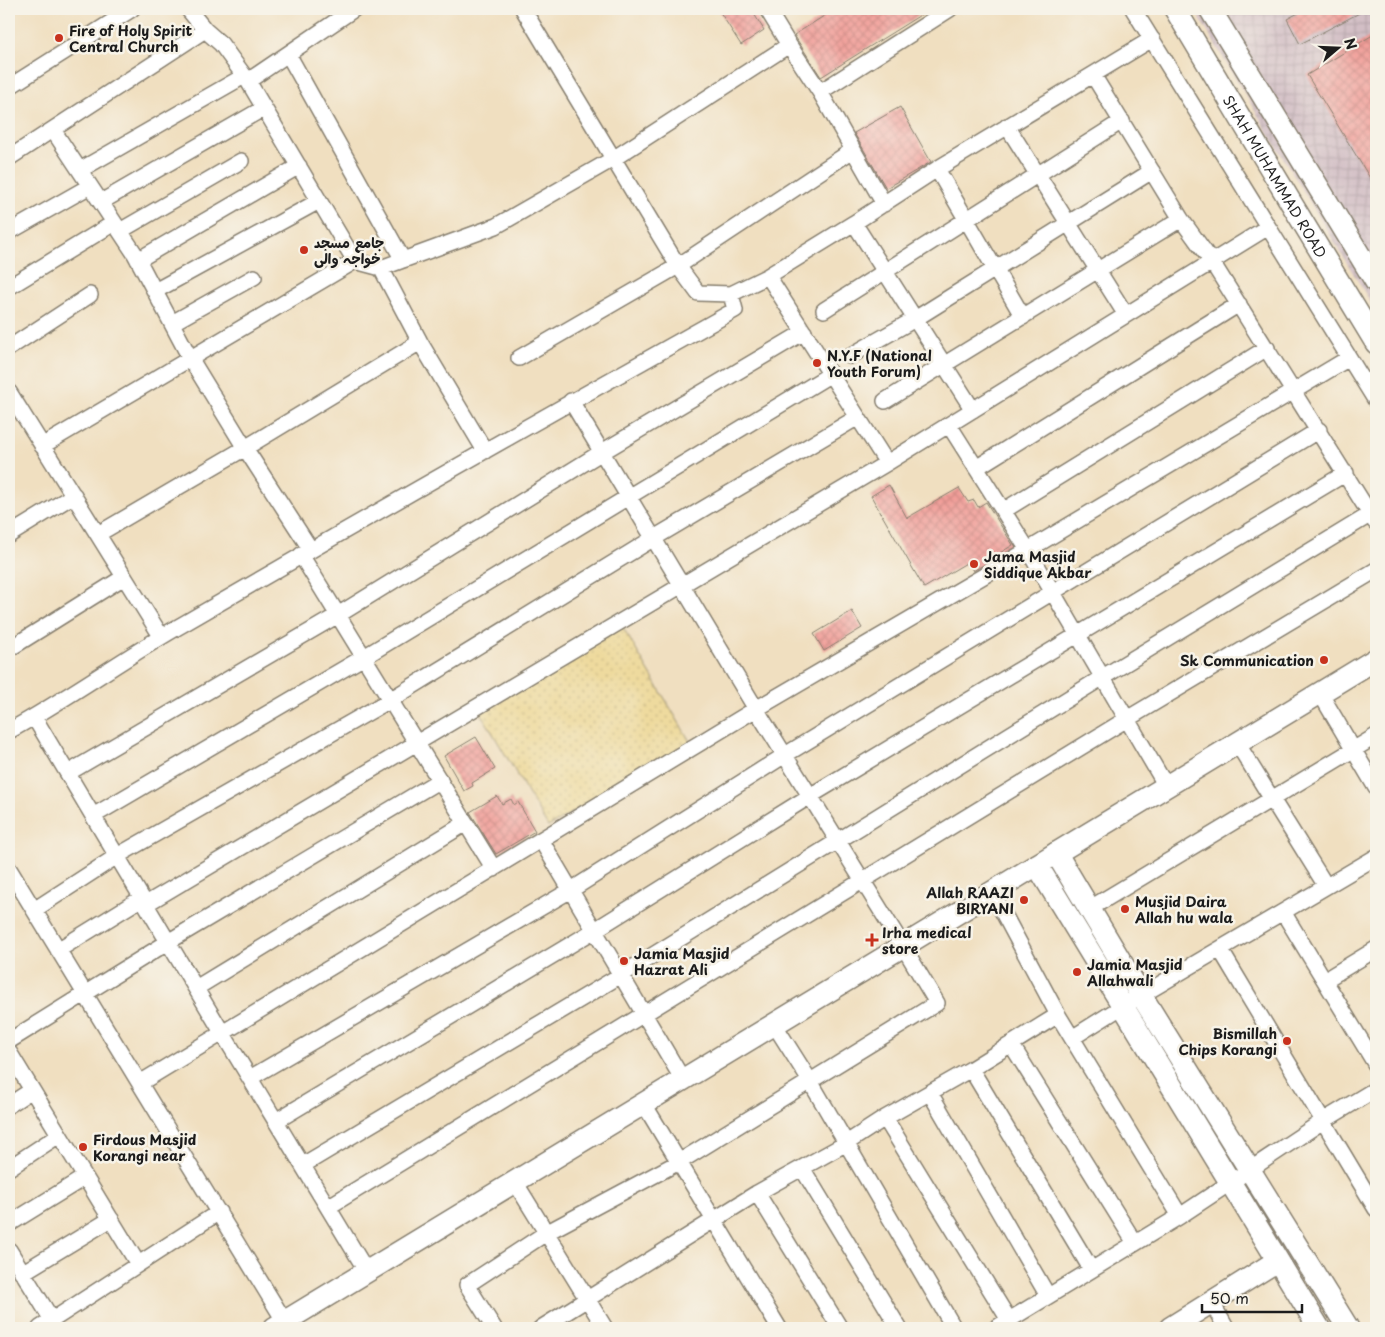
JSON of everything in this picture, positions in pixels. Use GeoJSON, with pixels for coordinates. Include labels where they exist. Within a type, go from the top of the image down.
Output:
{"type":"FeatureCollection","features":[{"type":"Feature","properties":{"kind":"street"},"geometry":{"type":"LineString","coordinates":[[9,86],[132,9]]}},
{"type":"Feature","properties":{"kind":"street"},"geometry":{"type":"LineString","coordinates":[[188,9],[205,30],[221,44],[246,78],[355,261],[382,268],[496,226],[614,159],[789,45]]}},
{"type":"Feature","properties":{"kind":"street"},"geometry":{"type":"LineString","coordinates":[[80,170],[288,54],[354,9]]}},
{"type":"Feature","properties":{"kind":"street"},"geometry":{"type":"LineString","coordinates":[[523,9],[678,266],[698,293],[731,294],[768,276],[937,169],[1152,39]]}},
{"type":"Feature","properties":{"kind":"street"},"geometry":{"type":"LineString","coordinates":[[767,9],[820,92],[884,204]]}},
{"type":"Feature","properties":{"kind":"street"},"geometry":{"type":"LineString","coordinates":[[820,92],[950,9]]}},
{"type":"Feature","properties":{"kind":"street"},"geometry":{"type":"LineString","coordinates":[[1133,9],[1376,401]]}},
{"type":"Feature","properties":{"kind":"street","name":"SHAH MUHAMMAD ROAD"},"geometry":{"type":"LineString","coordinates":[[1175,9],[1376,343]]}},
{"type":"Feature","properties":{"kind":"street"},"geometry":{"type":"LineString","coordinates":[[1210,9],[1376,282]]}},
{"type":"Feature","properties":{"kind":"street"},"geometry":{"type":"LineString","coordinates":[[9,158],[205,30]]}},
{"type":"Feature","properties":{"kind":"street"},"geometry":{"type":"LineString","coordinates":[[288,54],[402,260]]}},
{"type":"Feature","properties":{"kind":"street"},"geometry":{"type":"LineString","coordinates":[[302,1165],[621,975],[1103,677],[1374,519],[1239,304],[1181,218],[1093,75]]}},
{"type":"Feature","properties":{"kind":"street"},"geometry":{"type":"LineString","coordinates":[[100,202],[264,108]]}},
{"type":"Feature","properties":{"kind":"street"},"geometry":{"type":"LineString","coordinates":[[824,310],[1122,121]]}},
{"type":"Feature","properties":{"kind":"street"},"geometry":{"type":"LineString","coordinates":[[1007,126],[1126,316]]}},
{"type":"Feature","properties":{"kind":"street"},"geometry":{"type":"LineString","coordinates":[[53,130],[138,260],[190,358],[306,553],[338,615],[494,869]]}},
{"type":"Feature","properties":{"kind":"street"},"geometry":{"type":"LineString","coordinates":[[519,358],[678,266],[852,150]]}},
{"type":"Feature","properties":{"kind":"street"},"geometry":{"type":"LineString","coordinates":[[9,287],[241,161]]}},
{"type":"Feature","properties":{"kind":"street"},"geometry":{"type":"LineString","coordinates":[[138,260],[299,166]]}},
{"type":"Feature","properties":{"kind":"street"},"geometry":{"type":"LineString","coordinates":[[937,169],[1023,317]]}},
{"type":"Feature","properties":{"kind":"street"},"geometry":{"type":"LineString","coordinates":[[850,356],[915,319],[1152,171]]}},
{"type":"Feature","properties":{"kind":"street"},"geometry":{"type":"LineString","coordinates":[[9,232],[90,186]]}},
{"type":"Feature","properties":{"kind":"street"},"geometry":{"type":"LineString","coordinates":[[155,291],[319,201]]}},
{"type":"Feature","properties":{"kind":"street"},"geometry":{"type":"LineString","coordinates":[[884,401],[1181,218]]}},
{"type":"Feature","properties":{"kind":"street"},"geometry":{"type":"LineString","coordinates":[[854,223],[972,410]]}},
{"type":"Feature","properties":{"kind":"street"},"geometry":{"type":"LineString","coordinates":[[58,950],[416,743],[887,463],[1268,227]]}},
{"type":"Feature","properties":{"kind":"street"},"geometry":{"type":"LineString","coordinates":[[42,446],[355,261]]}},
{"type":"Feature","properties":{"kind":"street"},"geometry":{"type":"LineString","coordinates":[[382,268],[420,342],[485,451]]}},
{"type":"Feature","properties":{"kind":"street"},"geometry":{"type":"LineString","coordinates":[[768,276],[887,463]]}},
{"type":"Feature","properties":{"kind":"street"},"geometry":{"type":"LineString","coordinates":[[172,323],[254,277]]}},
{"type":"Feature","properties":{"kind":"street"},"geometry":{"type":"LineString","coordinates":[[9,731],[161,636],[571,401],[735,310],[731,294]]}},
{"type":"Feature","properties":{"kind":"street"},"geometry":{"type":"LineString","coordinates":[[9,348],[90,295]]}},
{"type":"Feature","properties":{"kind":"street"},"geometry":{"type":"LineString","coordinates":[[976,468],[1239,304]]}},
{"type":"Feature","properties":{"kind":"street"},"geometry":{"type":"LineString","coordinates":[[68,773],[338,615],[602,452],[804,332]]}},
{"type":"Feature","properties":{"kind":"street"},"geometry":{"type":"LineString","coordinates":[[98,534],[420,342]]}},
{"type":"Feature","properties":{"kind":"street"},"geometry":{"type":"LineString","coordinates":[[1003,511],[1267,348]]}},
{"type":"Feature","properties":{"kind":"street"},"geometry":{"type":"LineString","coordinates":[[140,1083],[756,709],[1028,550],[1349,358]]}},
{"type":"Feature","properties":{"kind":"street"},"geometry":{"type":"LineString","coordinates":[[93,816],[364,657],[830,374]]}},
{"type":"Feature","properties":{"kind":"street"},"geometry":{"type":"LineString","coordinates":[[9,392],[14,413],[42,446],[161,636]]}},
{"type":"Feature","properties":{"kind":"street"},"geometry":{"type":"LineString","coordinates":[[494,1328],[466,1285],[546,1233],[679,1162],[937,1003],[756,709],[571,401]]}},
{"type":"Feature","properties":{"kind":"street"},"geometry":{"type":"LineString","coordinates":[[34,910],[117,856],[390,700],[654,538],[858,417]]}},
{"type":"Feature","properties":{"kind":"street"},"geometry":{"type":"LineString","coordinates":[[949,425],[1028,550],[1166,786]]}},
{"type":"Feature","properties":{"kind":"street"},"geometry":{"type":"LineString","coordinates":[[250,1078],[571,890],[785,755],[1318,430]]}},
{"type":"Feature","properties":{"kind":"street"},"geometry":{"type":"LineString","coordinates":[[276,1121],[595,930],[810,796],[1346,473]]}},
{"type":"Feature","properties":{"kind":"street"},"geometry":{"type":"LineString","coordinates":[[9,535],[74,495]]}},
{"type":"Feature","properties":{"kind":"street"},"geometry":{"type":"LineString","coordinates":[[328,1207],[1127,719],[1376,570]]}},
{"type":"Feature","properties":{"kind":"street"},"geometry":{"type":"LineString","coordinates":[[9,649],[124,577]]}},
{"type":"Feature","properties":{"kind":"street"},"geometry":{"type":"LineString","coordinates":[[9,869],[218,1212],[280,1325],[1376,658]]}},
{"type":"Feature","properties":{"kind":"street"},"geometry":{"type":"LineString","coordinates":[[1320,693],[1376,788]]}},
{"type":"Feature","properties":{"kind":"street"},"geometry":{"type":"LineString","coordinates":[[34,717],[367,1272]]}},
{"type":"Feature","properties":{"kind":"street"},"geometry":{"type":"LineString","coordinates":[[1090,909],[1376,736]]}},
{"type":"Feature","properties":{"kind":"street"},"geometry":{"type":"LineString","coordinates":[[1237,743],[1326,886]]}},
{"type":"Feature","properties":{"kind":"street"},"geometry":{"type":"LineString","coordinates":[[9,1041],[168,942],[440,780]]}},
{"type":"Feature","properties":{"kind":"street"},"geometry":{"type":"LineString","coordinates":[[196,988],[466,823]]}},
{"type":"Feature","properties":{"kind":"street"},"geometry":{"type":"LineString","coordinates":[[541,840],[683,1080]]}},
{"type":"Feature","properties":{"kind":"street"},"geometry":{"type":"LineString","coordinates":[[1056,853],[1141,995],[1348,1328]]}},
{"type":"Feature","properties":{"kind":"street"},"geometry":{"type":"LineString","coordinates":[[1072,1038],[1141,995],[1376,857]]}},
{"type":"Feature","properties":{"kind":"street"},"geometry":{"type":"LineString","coordinates":[[1037,865],[1318,1328]]}},
{"type":"Feature","properties":{"kind":"street"},"geometry":{"type":"LineString","coordinates":[[992,892],[1058,1015],[1180,1216]]}},
{"type":"Feature","properties":{"kind":"street"},"geometry":{"type":"LineString","coordinates":[[1283,912],[1325,980],[1370,1040],[1376,1065]]}},
{"type":"Feature","properties":{"kind":"street"},"geometry":{"type":"LineString","coordinates":[[1325,980],[1376,948]]}},
{"type":"Feature","properties":{"kind":"street"},"geometry":{"type":"LineString","coordinates":[[1220,949],[1376,1209]]}},
{"type":"Feature","properties":{"kind":"street"},"geometry":{"type":"LineString","coordinates":[[547,1327],[757,1193],[845,1144],[885,1118],[971,1069],[1058,1015]]}},
{"type":"Feature","properties":{"kind":"street"},"geometry":{"type":"LineString","coordinates":[[774,1024],[810,1081],[954,1328]]}},
{"type":"Feature","properties":{"kind":"street"},"geometry":{"type":"LineString","coordinates":[[1011,1044],[1134,1242]]}},
{"type":"Feature","properties":{"kind":"street"},"geometry":{"type":"LineString","coordinates":[[9,1052],[138,1264]]}},
{"type":"Feature","properties":{"kind":"street"},"geometry":{"type":"LineString","coordinates":[[971,1069],[1091,1269]]}},
{"type":"Feature","properties":{"kind":"street"},"geometry":{"type":"LineString","coordinates":[[996,1328],[1134,1242],[1180,1216],[1323,1121],[1376,1089]]}},
{"type":"Feature","properties":{"kind":"street"},"geometry":{"type":"LineString","coordinates":[[9,1105],[32,1090]]}},
{"type":"Feature","properties":{"kind":"street"},"geometry":{"type":"LineString","coordinates":[[930,1093],[1048,1296]]}},
{"type":"Feature","properties":{"kind":"street"},"geometry":{"type":"LineString","coordinates":[[644,1104],[779,1328]]}},
{"type":"Feature","properties":{"kind":"street"},"geometry":{"type":"LineString","coordinates":[[885,1118],[1009,1320]]}},
{"type":"Feature","properties":{"kind":"street"},"geometry":{"type":"LineString","coordinates":[[9,1168],[60,1135]]}},
{"type":"Feature","properties":{"kind":"street"},"geometry":{"type":"LineString","coordinates":[[802,1168],[899,1328]]}},
{"type":"Feature","properties":{"kind":"street"},"geometry":{"type":"LineString","coordinates":[[9,1224],[85,1177]]}},
{"type":"Feature","properties":{"kind":"street"},"geometry":{"type":"LineString","coordinates":[[515,1182],[605,1328]]}},
{"type":"Feature","properties":{"kind":"street"},"geometry":{"type":"LineString","coordinates":[[757,1193],[840,1328]]}},
{"type":"Feature","properties":{"kind":"street"},"geometry":{"type":"LineString","coordinates":[[9,1250],[22,1272],[46,1324],[218,1212]]}},
{"type":"Feature","properties":{"kind":"street"},"geometry":{"type":"LineString","coordinates":[[22,1272],[111,1219]]}},
{"type":"Feature","properties":{"kind":"street"},"geometry":{"type":"LineString","coordinates":[[1170,1328],[1212,1304],[1278,1261]]}},
{"type":"Feature","properties":{"kind":"street"},"geometry":{"type":"LineString","coordinates":[[1212,1304],[1226,1328]]}},
{"type":"Feature","properties":{"kind":"shaded area"},"geometry":{"type":"Polygon","coordinates":[[[1194,9],[1376,9],[1376,311],[1270,136],[1194,9]]]}},
{"type":"Feature","properties":{"kind":"sand"},"geometry":{"type":"Polygon","coordinates":[[[622,626],[691,743],[548,827],[479,710],[622,626]]]}},
{"type":"Feature","properties":{"kind":"building"},"geometry":{"type":"Polygon","coordinates":[[[718,9],[751,9],[764,30],[741,45],[718,9]]]}},
{"type":"Feature","properties":{"kind":"building"},"geometry":{"type":"Polygon","coordinates":[[[835,9],[930,9],[821,77],[794,35],[835,9]]]}},
{"type":"Feature","properties":{"kind":"building"},"geometry":{"type":"Polygon","coordinates":[[[1306,9],[1367,9],[1300,44],[1287,19],[1306,9]]]}},
{"type":"Feature","properties":{"kind":"building"},"geometry":{"type":"Polygon","coordinates":[[[1376,33],[1376,188],[1307,75],[1376,33]]]}},
{"type":"Feature","properties":{"kind":"building"},"geometry":{"type":"Polygon","coordinates":[[[900,107],[931,162],[886,188],[854,133],[900,107]]]}},
{"type":"Feature","properties":{"kind":"building"},"geometry":{"type":"Polygon","coordinates":[[[889,485],[907,518],[959,488],[968,502],[974,500],[978,507],[986,502],[1013,545],[973,571],[968,562],[924,588],[871,496],[889,485]]]}},
{"type":"Feature","properties":{"kind":"building"},"geometry":{"type":"Polygon","coordinates":[[[852,611],[862,628],[824,651],[814,634],[852,611]]]}},
{"type":"Feature","properties":{"kind":"building"},"geometry":{"type":"Polygon","coordinates":[[[476,737],[495,769],[472,783],[473,786],[464,791],[444,756],[476,737]]]}},
{"type":"Feature","properties":{"kind":"building"},"geometry":{"type":"Polygon","coordinates":[[[497,796],[502,804],[511,799],[514,805],[518,802],[535,831],[496,854],[470,812],[497,796]]]}},
{"type":"Feature","properties":{"kind":"place","name":"Fire of Holy Spirit Central Church"},"geometry":{"type":"Point","coordinates":[59,38]}},
{"type":"Feature","properties":{"kind":"place","name":"جامع مسجد خواجہ والی"},"geometry":{"type":"Point","coordinates":[304,250]}},
{"type":"Feature","properties":{"kind":"place","name":"N.Y.F (National Youth Forum)"},"geometry":{"type":"Point","coordinates":[817,363]}},
{"type":"Feature","properties":{"kind":"place","name":"Jama Masjid Siddique Akbar"},"geometry":{"type":"Point","coordinates":[974,564]}},
{"type":"Feature","properties":{"kind":"place","name":"Sk Communication"},"geometry":{"type":"Point","coordinates":[1324,660]}},
{"type":"Feature","properties":{"kind":"place","name":"Allah RAAZI BIRYANI"},"geometry":{"type":"Point","coordinates":[1024,900]}},
{"type":"Feature","properties":{"kind":"place","name":"Musjid Daira Allah hu wala"},"geometry":{"type":"Point","coordinates":[1125,909]}},
{"type":"Feature","properties":{"kind":"place","name":"Irha medical store"},"geometry":{"type":"Point","coordinates":[872,940]}},
{"type":"Feature","properties":{"kind":"place","name":"Jamia Masjid Hazrat Ali"},"geometry":{"type":"Point","coordinates":[624,961]}},
{"type":"Feature","properties":{"kind":"place","name":"Jamia Masjid Allahwali"},"geometry":{"type":"Point","coordinates":[1077,972]}},
{"type":"Feature","properties":{"kind":"place","name":"Bismillah Chips Korangi"},"geometry":{"type":"Point","coordinates":[1287,1041]}},
{"type":"Feature","properties":{"kind":"place","name":"Firdous Masjid Korangi near"},"geometry":{"type":"Point","coordinates":[83,1147]}}]}
